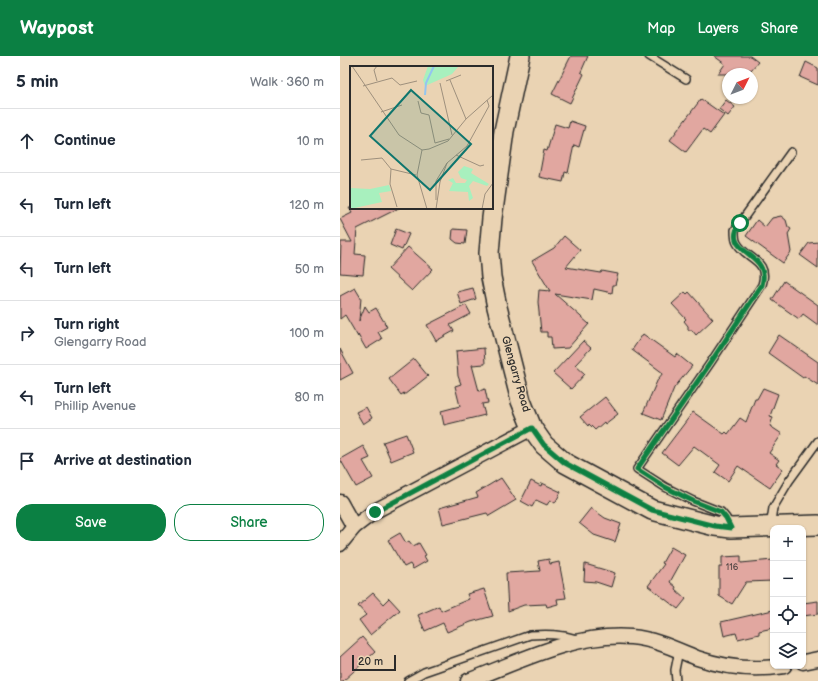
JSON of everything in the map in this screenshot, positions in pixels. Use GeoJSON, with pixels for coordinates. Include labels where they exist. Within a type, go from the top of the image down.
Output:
{"type":"FeatureCollection","features":[{"type":"Feature","properties":{"kind":"main road","name":"Glengarry Road"},"geometry":{"type":"LineString","coordinates":[[520,56],[504,131],[492,218],[489,253],[491,277],[497,307],[521,401],[532,428],[544,445],[565,463],[652,510],[715,526],[731,528],[770,527]]}},
{"type":"Feature","properties":{"kind":"main road","name":"Glengarry Road"},"geometry":{"type":"LineString","coordinates":[[806,526],[818,525]]}},
{"type":"Feature","properties":{"kind":"street"},"geometry":{"type":"LineString","coordinates":[[340,544],[354,527],[375,512],[532,428]]}},
{"type":"Feature","properties":{"kind":"street"},"geometry":{"type":"LineString","coordinates":[[340,502],[354,527]]}},
{"type":"Feature","properties":{"kind":"street"},"geometry":{"type":"LineString","coordinates":[[468,681],[546,651],[581,640],[607,636],[631,636],[658,642],[725,666],[752,669],[770,667]]}},
{"type":"Feature","properties":{"kind":"street"},"geometry":{"type":"LineString","coordinates":[[806,661],[818,658]]}},
{"type":"Feature","properties":{"kind":"lane"},"geometry":{"type":"LineString","coordinates":[[649,56],[686,79]]}},
{"type":"Feature","properties":{"kind":"lane"},"geometry":{"type":"LineString","coordinates":[[731,528],[721,512],[686,498],[665,487],[637,469],[762,285],[764,275],[762,268],[759,263],[744,251],[736,242],[735,230],[792,152]]}},
{"type":"Feature","properties":{"kind":"lane"},"geometry":{"type":"LineString","coordinates":[[770,525],[773,508],[789,481],[818,441]]}},
{"type":"Feature","properties":{"kind":"lane"},"geometry":{"type":"LineString","coordinates":[[408,681],[424,672],[530,635],[549,633],[581,640]]}},
{"type":"Feature","properties":{"kind":"lane"},"geometry":{"type":"LineString","coordinates":[[676,681],[675,670],[679,650]]}},
{"type":"Feature","properties":{"kind":"building"},"geometry":{"type":"Polygon","coordinates":[[[571,56],[588,56],[581,72],[584,74],[570,103],[552,94],[571,56]]]}},
{"type":"Feature","properties":{"kind":"building"},"geometry":{"type":"Polygon","coordinates":[[[714,56],[750,56],[758,62],[753,68],[722,68],[725,64],[714,56]]]}},
{"type":"Feature","properties":{"kind":"building"},"geometry":{"type":"Polygon","coordinates":[[[806,62],[818,68],[818,85],[800,77],[806,62]]]}},
{"type":"Feature","properties":{"kind":"building"},"geometry":{"type":"Polygon","coordinates":[[[722,68],[722,74],[718,74],[722,68]]]}},
{"type":"Feature","properties":{"kind":"building"},"geometry":{"type":"Polygon","coordinates":[[[701,99],[724,115],[710,134],[703,129],[686,152],[670,140],[701,99]]]}},
{"type":"Feature","properties":{"kind":"building"},"geometry":{"type":"Polygon","coordinates":[[[723,104],[731,104],[735,107],[728,116],[719,109],[723,104]]]}},
{"type":"Feature","properties":{"kind":"building"},"geometry":{"type":"Polygon","coordinates":[[[570,121],[585,126],[579,147],[574,145],[568,173],[565,172],[563,182],[539,177],[544,150],[547,151],[555,124],[568,128],[570,121]]]}},
{"type":"Feature","properties":{"kind":"building"},"geometry":{"type":"Polygon","coordinates":[[[349,208],[397,209],[357,229],[355,254],[365,255],[363,275],[340,273],[341,242],[352,242],[340,219],[352,213],[349,208]]]}},
{"type":"Feature","properties":{"kind":"building"},"geometry":{"type":"Polygon","coordinates":[[[781,216],[786,220],[788,227],[791,229],[788,234],[791,252],[783,263],[746,236],[757,220],[765,227],[772,218],[781,216]]]}},
{"type":"Feature","properties":{"kind":"building"},"geometry":{"type":"Polygon","coordinates":[[[396,229],[409,234],[402,250],[390,245],[396,229]]]}},
{"type":"Feature","properties":{"kind":"building"},"geometry":{"type":"Polygon","coordinates":[[[453,229],[467,230],[465,244],[457,243],[452,239],[453,229]]]}},
{"type":"Feature","properties":{"kind":"building"},"geometry":{"type":"Polygon","coordinates":[[[564,236],[580,250],[566,267],[601,273],[602,271],[618,274],[615,285],[613,285],[612,293],[594,289],[592,300],[555,294],[589,324],[568,348],[552,349],[551,337],[547,337],[547,332],[541,332],[538,302],[539,290],[550,291],[532,261],[554,248],[564,236]]]}},
{"type":"Feature","properties":{"kind":"building"},"geometry":{"type":"Polygon","coordinates":[[[818,242],[818,268],[800,255],[809,243],[818,242]]]}},
{"type":"Feature","properties":{"kind":"building"},"geometry":{"type":"Polygon","coordinates":[[[408,247],[433,269],[412,291],[388,269],[408,247]]]}},
{"type":"Feature","properties":{"kind":"building"},"geometry":{"type":"Polygon","coordinates":[[[784,281],[818,305],[818,325],[803,314],[799,319],[772,300],[784,281]]]}},
{"type":"Feature","properties":{"kind":"building"},"geometry":{"type":"Polygon","coordinates":[[[355,288],[361,298],[359,321],[365,306],[369,312],[376,308],[387,327],[378,332],[382,339],[366,349],[345,315],[340,319],[340,296],[355,288]]]}},
{"type":"Feature","properties":{"kind":"building"},"geometry":{"type":"Polygon","coordinates":[[[473,288],[476,299],[461,304],[457,292],[473,288]]]}},
{"type":"Feature","properties":{"kind":"building"},"geometry":{"type":"Polygon","coordinates":[[[685,292],[687,294],[689,292],[713,319],[696,335],[692,330],[688,330],[688,326],[684,321],[686,319],[672,304],[685,292]]]}},
{"type":"Feature","properties":{"kind":"building"},"geometry":{"type":"Polygon","coordinates":[[[466,305],[471,314],[450,325],[454,331],[436,341],[427,325],[466,305]]]}},
{"type":"Feature","properties":{"kind":"building"},"geometry":{"type":"Polygon","coordinates":[[[643,334],[675,357],[677,354],[692,366],[674,388],[661,420],[643,413],[658,379],[663,373],[632,350],[643,334]]]}},
{"type":"Feature","properties":{"kind":"building"},"geometry":{"type":"Polygon","coordinates":[[[779,335],[818,362],[818,385],[804,376],[803,378],[768,353],[779,335]]]}},
{"type":"Feature","properties":{"kind":"building"},"geometry":{"type":"Polygon","coordinates":[[[583,341],[591,348],[575,365],[585,374],[571,389],[553,373],[583,341]]]}},
{"type":"Feature","properties":{"kind":"building"},"geometry":{"type":"Polygon","coordinates":[[[484,348],[485,364],[472,365],[479,391],[485,389],[488,403],[482,404],[485,415],[444,425],[441,411],[460,406],[455,386],[461,384],[458,376],[456,351],[484,348]]]}},
{"type":"Feature","properties":{"kind":"building"},"geometry":{"type":"Polygon","coordinates":[[[340,349],[353,373],[340,380],[340,349]]]}},
{"type":"Feature","properties":{"kind":"building"},"geometry":{"type":"Polygon","coordinates":[[[414,359],[428,376],[404,395],[404,393],[401,395],[389,379],[414,359]]]}},
{"type":"Feature","properties":{"kind":"building"},"geometry":{"type":"Polygon","coordinates":[[[763,388],[778,394],[770,416],[773,417],[770,426],[782,434],[769,453],[779,460],[776,464],[783,469],[770,488],[738,466],[728,481],[715,472],[720,465],[694,446],[678,465],[662,453],[693,412],[724,434],[726,432],[728,434],[740,418],[746,422],[755,399],[757,399],[763,388]]]}},
{"type":"Feature","properties":{"kind":"building"},"geometry":{"type":"Polygon","coordinates":[[[605,397],[618,414],[605,424],[604,422],[595,430],[589,424],[588,426],[580,417],[605,397]]]}},
{"type":"Feature","properties":{"kind":"building"},"geometry":{"type":"Polygon","coordinates":[[[366,407],[372,418],[363,424],[356,412],[366,407]]]}},
{"type":"Feature","properties":{"kind":"building"},"geometry":{"type":"Polygon","coordinates":[[[406,434],[413,452],[391,461],[383,442],[406,434]]]}},
{"type":"Feature","properties":{"kind":"building"},"geometry":{"type":"Polygon","coordinates":[[[363,446],[370,458],[363,461],[373,478],[356,487],[340,459],[363,446]]]}},
{"type":"Feature","properties":{"kind":"building"},"geometry":{"type":"Polygon","coordinates":[[[501,478],[516,500],[489,516],[487,513],[443,524],[439,508],[478,497],[476,493],[501,478]]]}},
{"type":"Feature","properties":{"kind":"building"},"geometry":{"type":"Polygon","coordinates":[[[531,481],[541,486],[542,483],[561,492],[555,503],[550,500],[547,505],[536,500],[532,507],[521,501],[531,481]]]}},
{"type":"Feature","properties":{"kind":"building"},"geometry":{"type":"Polygon","coordinates":[[[591,508],[605,518],[621,524],[615,542],[594,535],[579,523],[591,508]]]}},
{"type":"Feature","properties":{"kind":"building"},"geometry":{"type":"Polygon","coordinates":[[[400,533],[406,543],[409,541],[413,546],[419,543],[426,555],[424,556],[427,561],[413,569],[410,564],[404,567],[388,540],[400,533]]]}},
{"type":"Feature","properties":{"kind":"building"},"geometry":{"type":"Polygon","coordinates":[[[671,547],[685,555],[670,582],[686,599],[678,609],[648,586],[664,564],[662,563],[671,547]]]}},
{"type":"Feature","properties":{"kind":"building"},"geometry":{"type":"Polygon","coordinates":[[[741,556],[741,563],[770,560],[770,581],[746,582],[732,604],[719,596],[719,567],[722,567],[722,557],[741,556]]]}},
{"type":"Feature","properties":{"kind":"building"},"geometry":{"type":"Polygon","coordinates":[[[549,559],[550,564],[559,562],[566,598],[557,599],[558,604],[547,607],[546,604],[524,605],[508,611],[506,573],[540,571],[538,561],[549,559]]]}},
{"type":"Feature","properties":{"kind":"building"},"geometry":{"type":"Polygon","coordinates":[[[585,564],[615,573],[611,587],[596,582],[584,581],[585,564]]]}},
{"type":"Feature","properties":{"kind":"building"},"geometry":{"type":"Polygon","coordinates":[[[484,589],[493,616],[471,622],[447,632],[443,623],[425,631],[418,615],[439,606],[441,611],[469,599],[467,594],[484,589]]]}},
{"type":"Feature","properties":{"kind":"building"},"geometry":{"type":"Polygon","coordinates":[[[373,593],[383,604],[389,598],[400,610],[370,635],[359,620],[366,615],[358,606],[373,593]]]}},
{"type":"Feature","properties":{"kind":"building"},"geometry":{"type":"Polygon","coordinates":[[[818,601],[818,614],[806,616],[806,603],[818,601]]]}},
{"type":"Feature","properties":{"kind":"building"},"geometry":{"type":"Polygon","coordinates":[[[770,611],[770,629],[759,631],[759,634],[738,639],[736,633],[724,636],[721,622],[770,611]]]}},
{"type":"Feature","properties":{"kind":"building"},"geometry":{"type":"Polygon","coordinates":[[[362,637],[375,652],[343,681],[340,681],[340,657],[362,637]]]}},
{"type":"Feature","properties":{"kind":"route"},"geometry":{"type":"LineString","coordinates":[[375,512],[532,428],[544,445],[565,463],[652,510],[715,526],[731,528],[721,512],[706,507],[665,487],[637,469],[760,290],[764,280],[762,268],[759,263],[744,251],[736,242],[735,230],[740,223]]}}]}
